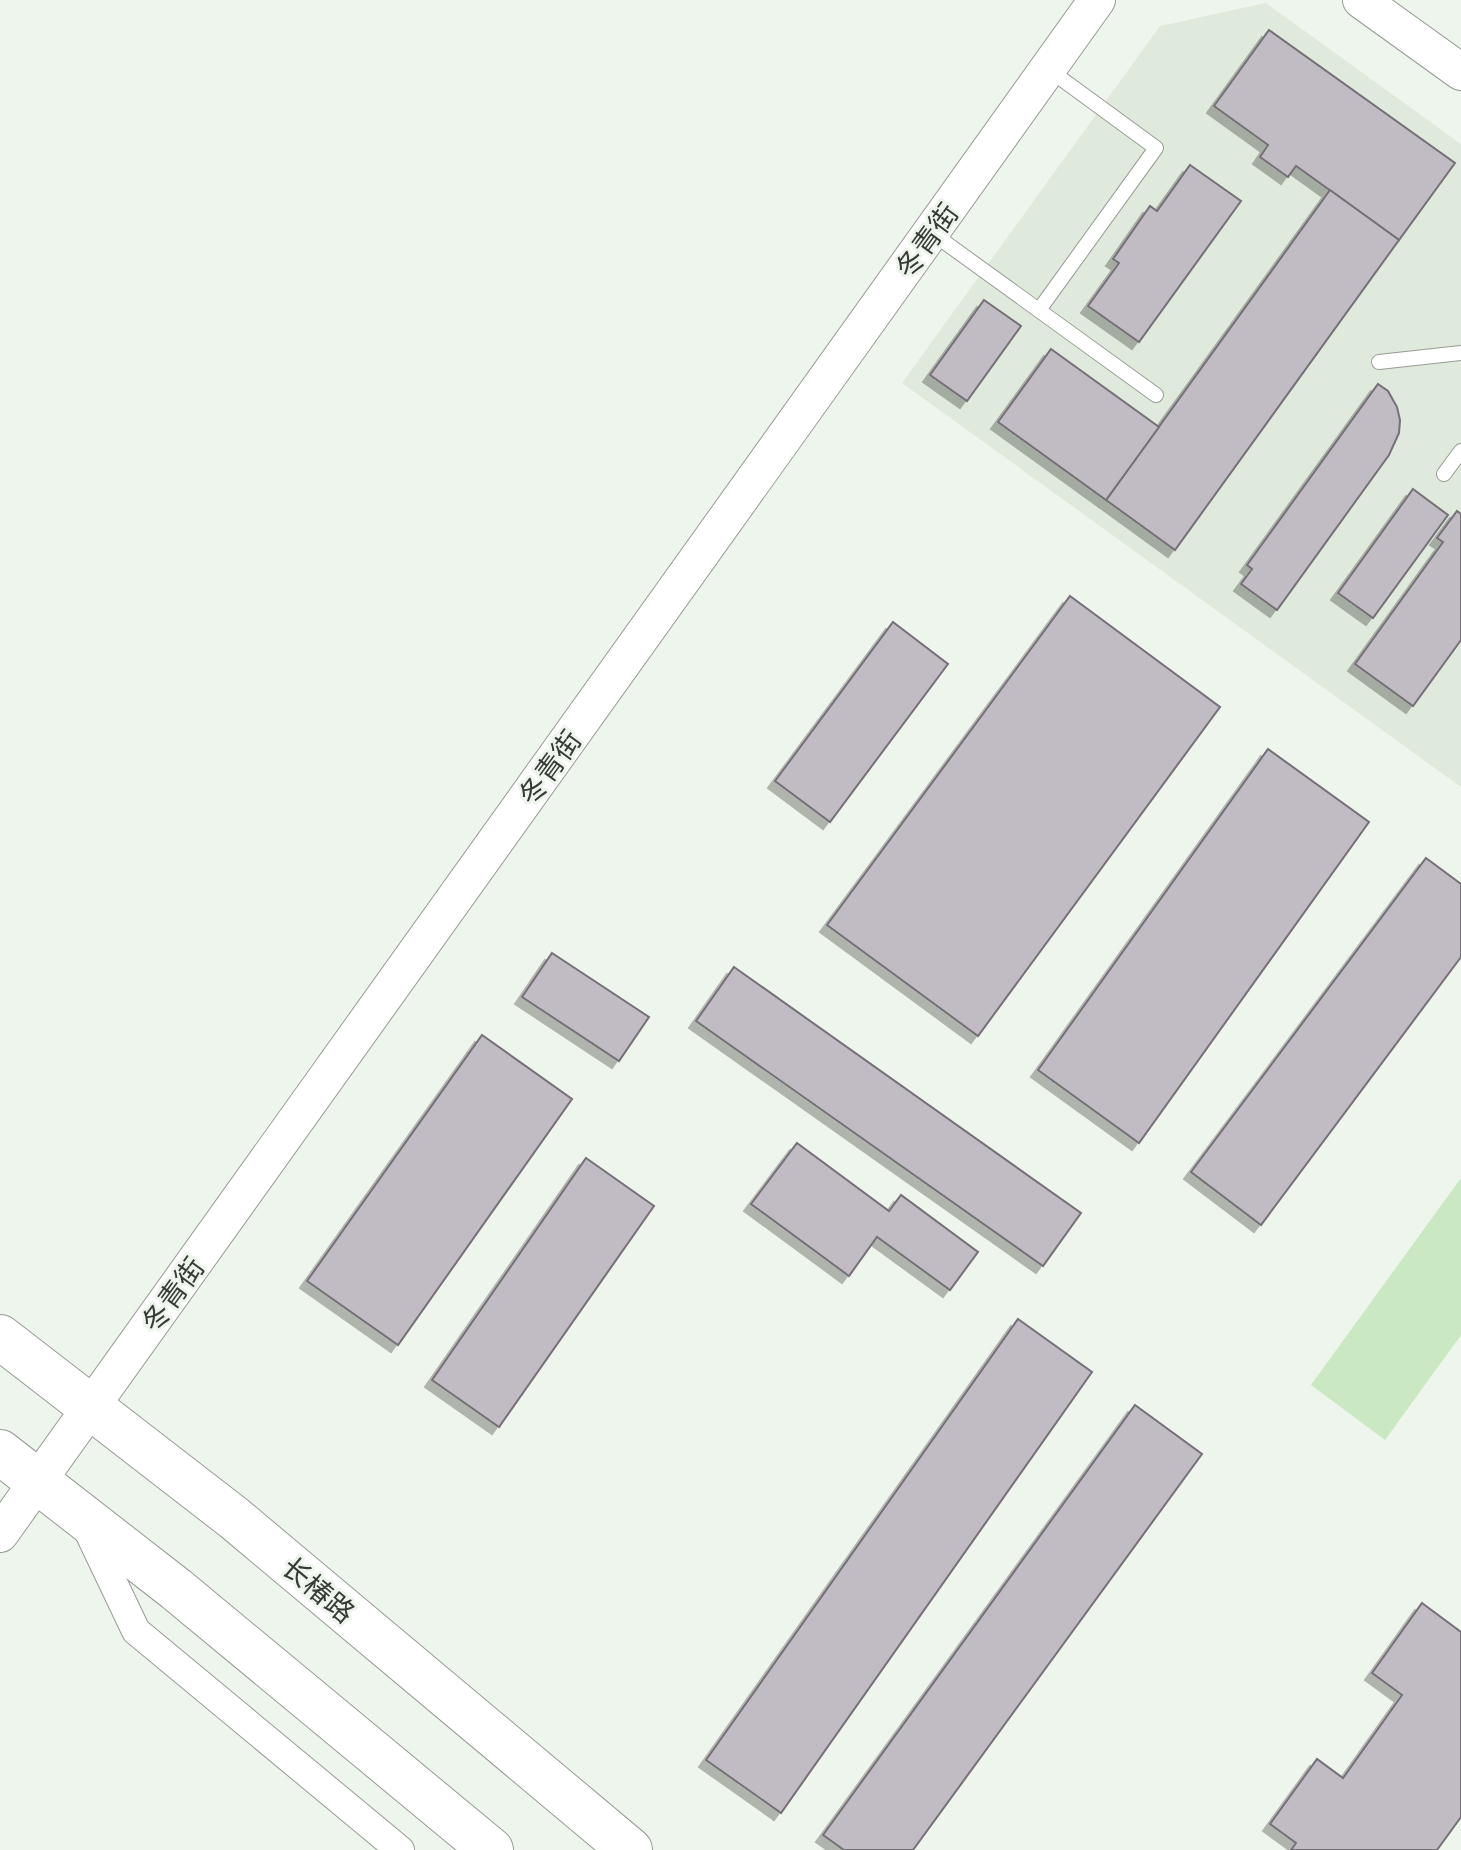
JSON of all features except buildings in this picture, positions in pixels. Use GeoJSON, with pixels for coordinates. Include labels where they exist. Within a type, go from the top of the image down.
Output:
{"type":"FeatureCollection","features":[{"type":"Feature","properties":{"kind":"main road","name":"长椿路"},"geometry":{"type":"LineString","coordinates":[[0,1337],[234,1518],[630,1850]]}},
{"type":"Feature","properties":{"kind":"main road"},"geometry":{"type":"LineString","coordinates":[[11,1461],[176,1589],[491,1850]]}},
{"type":"Feature","properties":{"kind":"street","name":"冬青街"},"geometry":{"type":"LineString","coordinates":[[0,1534],[11,1461],[91,1407],[1097,0]]}},
{"type":"Feature","properties":{"kind":"street"},"geometry":{"type":"LineString","coordinates":[[1361,0],[1461,72]]}},
{"type":"Feature","properties":{"kind":"street"},"geometry":{"type":"LineString","coordinates":[[80,1512],[136,1631],[400,1850]]}},
{"type":"Feature","properties":{"kind":"lane"},"geometry":{"type":"LineString","coordinates":[[1039,310],[1156,148],[1048,69]]}},
{"type":"Feature","properties":{"kind":"lane"},"geometry":{"type":"LineString","coordinates":[[931,232],[1156,395]]}},
{"type":"Feature","properties":{"kind":"lane"},"geometry":{"type":"LineString","coordinates":[[1379,362],[1461,353]]}},
{"type":"Feature","properties":{"kind":"lane"},"geometry":{"type":"LineString","coordinates":[[1444,474],[1461,451]]}},
{"type":"Feature","properties":{"kind":"shaded area"},"geometry":{"type":"Polygon","coordinates":[[[1266,3],[1461,144],[1461,787],[902,383],[1160,26],[1266,3]]]}},
{"type":"Feature","properties":{"kind":"green space"},"geometry":{"type":"Polygon","coordinates":[[[1461,1178],[1461,1335],[1385,1440],[1311,1385],[1461,1178]]]}}]}
